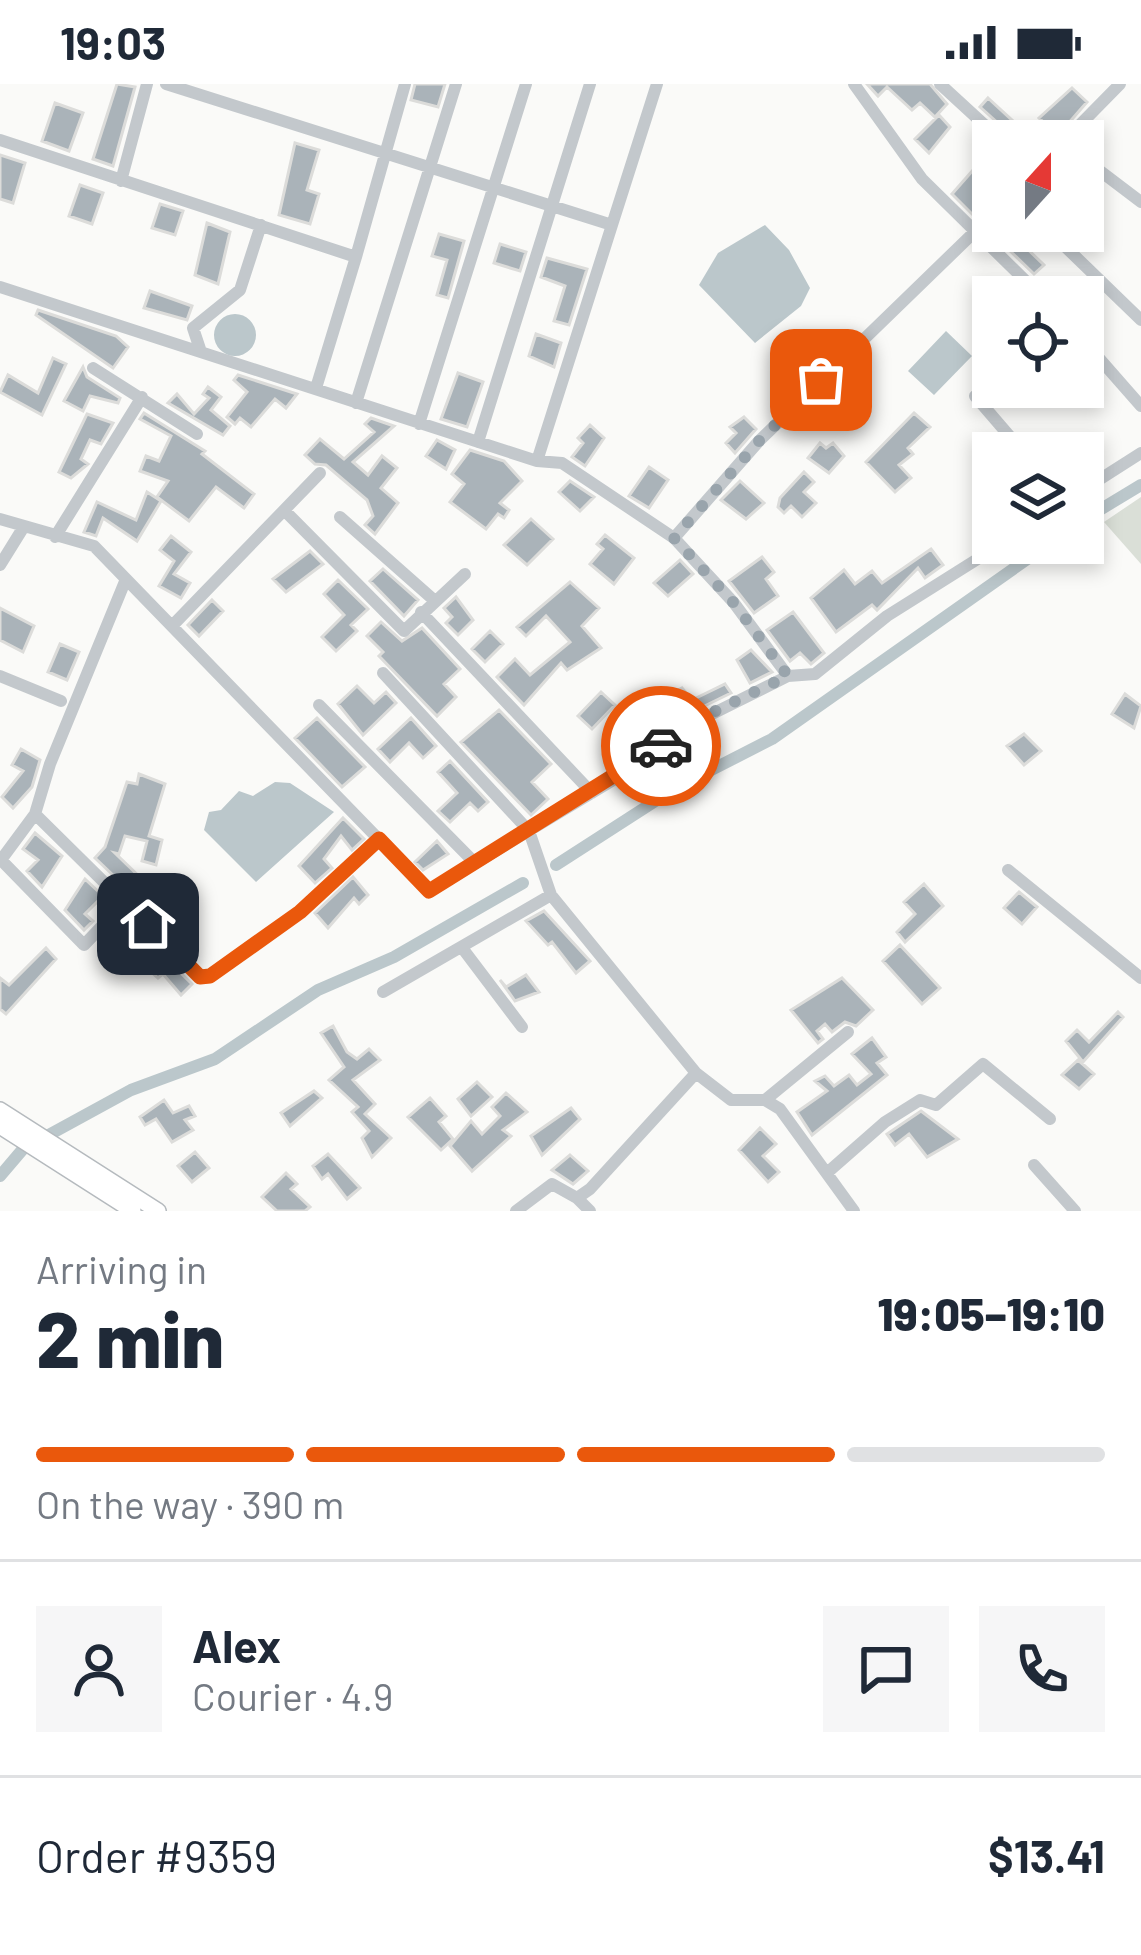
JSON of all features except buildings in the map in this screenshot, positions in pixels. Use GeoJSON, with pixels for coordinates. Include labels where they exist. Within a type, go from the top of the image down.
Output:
{"type":"FeatureCollection","features":[{"type":"Feature","properties":{"kind":"main road"},"geometry":{"type":"LineString","coordinates":[[0,1110],[22,1132],[134,1211]]}},
{"type":"Feature","properties":{"kind":"main road"},"geometry":{"type":"LineString","coordinates":[[0,1126],[22,1132]]}},
{"type":"Feature","properties":{"kind":"main road"},"geometry":{"type":"LineString","coordinates":[[51,1151],[158,1211]]}},
{"type":"Feature","properties":{"kind":"street"},"geometry":{"type":"LineString","coordinates":[[121,181],[147,84]]}},
{"type":"Feature","properties":{"kind":"street"},"geometry":{"type":"LineString","coordinates":[[316,388],[405,84]]}},
{"type":"Feature","properties":{"kind":"street"},"geometry":{"type":"LineString","coordinates":[[356,403],[456,84]]}},
{"type":"Feature","properties":{"kind":"street"},"geometry":{"type":"LineString","coordinates":[[419,424],[526,84]]}},
{"type":"Feature","properties":{"kind":"street"},"geometry":{"type":"LineString","coordinates":[[478,442],[590,84]]}},
{"type":"Feature","properties":{"kind":"street"},"geometry":{"type":"LineString","coordinates":[[537,461],[657,84]]}},
{"type":"Feature","properties":{"kind":"street"},"geometry":{"type":"LineString","coordinates":[[854,84],[922,179],[972,224]]}},
{"type":"Feature","properties":{"kind":"street"},"geometry":{"type":"LineString","coordinates":[[940,84],[979,120]]}},
{"type":"Feature","properties":{"kind":"street"},"geometry":{"type":"LineString","coordinates":[[1085,120],[1120,84]]}},
{"type":"Feature","properties":{"kind":"street"},"geometry":{"type":"LineString","coordinates":[[171,85],[612,225]]}},
{"type":"Feature","properties":{"kind":"street"},"geometry":{"type":"LineString","coordinates":[[0,140],[356,257]]}},
{"type":"Feature","properties":{"kind":"street"},"geometry":{"type":"LineString","coordinates":[[1104,174],[1141,202]]}},
{"type":"Feature","properties":{"kind":"street"},"geometry":{"type":"LineString","coordinates":[[200,349],[194,328],[240,290],[261,225]]}},
{"type":"Feature","properties":{"kind":"street"},"geometry":{"type":"LineString","coordinates":[[674,538],[759,441],[972,234]]}},
{"type":"Feature","properties":{"kind":"street"},"geometry":{"type":"LineString","coordinates":[[999,252],[1022,276]]}},
{"type":"Feature","properties":{"kind":"street"},"geometry":{"type":"LineString","coordinates":[[1071,252],[1141,320]]}},
{"type":"Feature","properties":{"kind":"street"},"geometry":{"type":"LineString","coordinates":[[0,287],[419,424],[537,461],[562,464],[674,538],[734,603],[788,676]]}},
{"type":"Feature","properties":{"kind":"street"},"geometry":{"type":"LineString","coordinates":[[1104,364],[1141,406]]}},
{"type":"Feature","properties":{"kind":"street"},"geometry":{"type":"LineString","coordinates":[[93,368],[197,434]]}},
{"type":"Feature","properties":{"kind":"street"},"geometry":{"type":"LineString","coordinates":[[55,537],[142,397]]}},
{"type":"Feature","properties":{"kind":"street"},"geometry":{"type":"LineString","coordinates":[[985,408],[1006,432]]}},
{"type":"Feature","properties":{"kind":"street"},"geometry":{"type":"LineString","coordinates":[[1104,477],[1141,453]]}},
{"type":"Feature","properties":{"kind":"street"},"geometry":{"type":"LineString","coordinates":[[172,626],[320,473]]}},
{"type":"Feature","properties":{"kind":"street"},"geometry":{"type":"LineString","coordinates":[[285,511],[404,631],[465,574]]}},
{"type":"Feature","properties":{"kind":"street"},"geometry":{"type":"LineString","coordinates":[[340,517],[435,601]]}},
{"type":"Feature","properties":{"kind":"street"},"geometry":{"type":"LineString","coordinates":[[0,519],[94,546],[429,891],[592,793],[690,725],[788,676],[807,676],[826,667],[886,616],[972,562]]}},
{"type":"Feature","properties":{"kind":"street"},"geometry":{"type":"LineString","coordinates":[[0,565],[23,528]]}},
{"type":"Feature","properties":{"kind":"street"},"geometry":{"type":"LineString","coordinates":[[125,901],[89,945],[2,860],[35,814],[50,764],[126,579]]}},
{"type":"Feature","properties":{"kind":"street"},"geometry":{"type":"LineString","coordinates":[[421,612],[592,793]]}},
{"type":"Feature","properties":{"kind":"street"},"geometry":{"type":"LineString","coordinates":[[383,673],[529,831],[551,895],[696,1073],[731,1100],[765,1100],[780,1109],[854,1211]]}},
{"type":"Feature","properties":{"kind":"street"},"geometry":{"type":"LineString","coordinates":[[0,676],[61,701]]}},
{"type":"Feature","properties":{"kind":"street"},"geometry":{"type":"LineString","coordinates":[[319,705],[472,861]]}},
{"type":"Feature","properties":{"kind":"street"},"geometry":{"type":"LineString","coordinates":[[35,814],[200,977],[210,976],[300,912],[379,839]]}},
{"type":"Feature","properties":{"kind":"street"},"geometry":{"type":"LineString","coordinates":[[1009,870],[1141,978]]}},
{"type":"Feature","properties":{"kind":"street"},"geometry":{"type":"LineString","coordinates":[[383,992],[551,895]]}},
{"type":"Feature","properties":{"kind":"street"},"geometry":{"type":"LineString","coordinates":[[464,949],[522,1028]]}},
{"type":"Feature","properties":{"kind":"street"},"geometry":{"type":"LineString","coordinates":[[765,1100],[848,1032]]}},
{"type":"Feature","properties":{"kind":"street"},"geometry":{"type":"LineString","coordinates":[[828,1172],[885,1122],[920,1100],[936,1105],[983,1064],[1050,1119]]}},
{"type":"Feature","properties":{"kind":"street"},"geometry":{"type":"LineString","coordinates":[[577,1198],[696,1073]]}},
{"type":"Feature","properties":{"kind":"street"},"geometry":{"type":"LineString","coordinates":[[1034,1165],[1075,1211]]}},
{"type":"Feature","properties":{"kind":"street"},"geometry":{"type":"LineString","coordinates":[[516,1211],[553,1184],[564,1186],[590,1211]]}},
{"type":"Feature","properties":{"kind":"shaded area"},"geometry":{"type":"Polygon","coordinates":[[[765,225],[789,250],[810,288],[801,306],[755,343],[699,285],[718,253],[765,225]]]}},
{"type":"Feature","properties":{"kind":"shaded area"},"geometry":{"type":"Polygon","coordinates":[[[235,314],[250,320],[256,335],[250,350],[235,356],[220,350],[214,335],[220,320],[235,314]]]}},
{"type":"Feature","properties":{"kind":"shaded area"},"geometry":{"type":"Polygon","coordinates":[[[946,331],[972,356],[934,395],[908,371],[946,331]]]}},
{"type":"Feature","properties":{"kind":"shaded area"},"geometry":{"type":"Polygon","coordinates":[[[1141,497],[1141,564],[1104,522],[1141,497]]]}},
{"type":"Feature","properties":{"kind":"shaded area"},"geometry":{"type":"Polygon","coordinates":[[[275,782],[290,783],[334,812],[256,882],[204,830],[209,812],[221,810],[239,791],[253,796],[275,782]]]}},
{"type":"Feature","properties":{"kind":"waterway"},"geometry":{"type":"LineString","coordinates":[[1104,507],[1141,485]]}},
{"type":"Feature","properties":{"kind":"waterway"},"geometry":{"type":"LineString","coordinates":[[556,865],[674,789],[772,739],[1020,564]]}},
{"type":"Feature","properties":{"kind":"waterway"},"geometry":{"type":"LineString","coordinates":[[0,1176],[23,1149],[131,1090],[215,1059],[318,990],[394,957],[523,883]]}},
{"type":"Feature","properties":{"kind":"way so far"},"geometry":{"type":"LineString","coordinates":[[661,746],[717,710],[788,676],[734,603],[674,538],[759,441],[821,380]]}},
{"type":"Feature","properties":{"kind":"route"},"geometry":{"type":"LineString","coordinates":[[148,924],[200,977],[210,976],[300,912],[379,839],[429,891],[661,746]]}}]}
